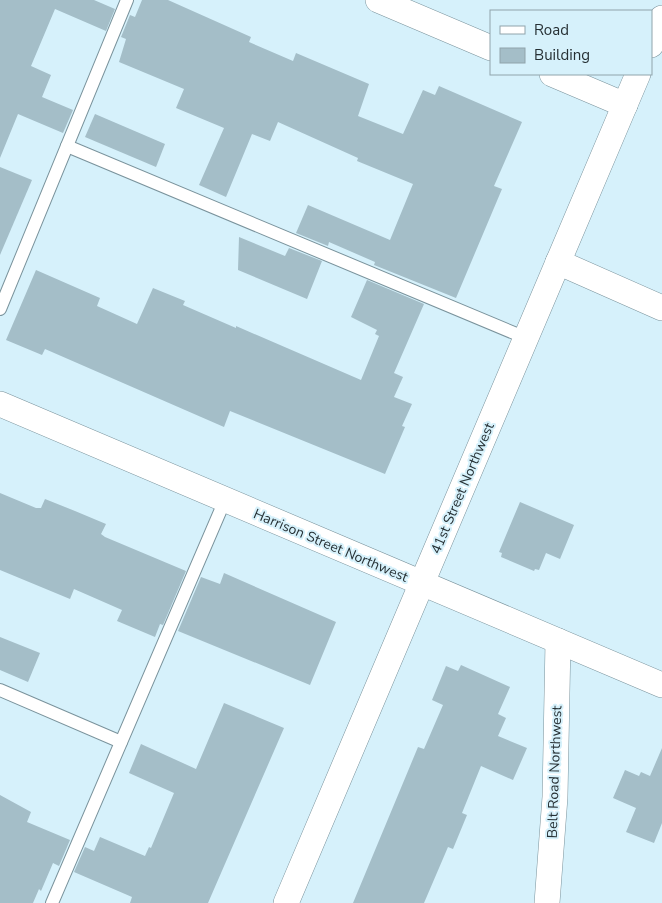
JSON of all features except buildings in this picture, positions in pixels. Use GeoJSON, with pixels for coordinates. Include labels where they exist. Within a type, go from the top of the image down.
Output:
{"type":"FeatureCollection","features":[{"type":"Feature","properties":{"kind":"street"},"geometry":{"type":"LineString","coordinates":[[378,0],[490,48]]}},
{"type":"Feature","properties":{"kind":"street"},"geometry":{"type":"LineString","coordinates":[[652,43],[662,18]]}},
{"type":"Feature","properties":{"kind":"street"},"geometry":{"type":"LineString","coordinates":[[554,75],[625,105]]}},
{"type":"Feature","properties":{"kind":"street","name":"41st Street Northwest"},"geometry":{"type":"LineString","coordinates":[[286,903],[638,75]]}},
{"type":"Feature","properties":{"kind":"street"},"geometry":{"type":"LineString","coordinates":[[558,262],[662,308]]}},
{"type":"Feature","properties":{"kind":"street","name":"Harrison Street Northwest"},"geometry":{"type":"LineString","coordinates":[[0,404],[662,685]]}},
{"type":"Feature","properties":{"kind":"street","name":"Belt Road Northwest"},"geometry":{"type":"LineString","coordinates":[[547,903],[554,806],[558,641]]}},
{"type":"Feature","properties":{"kind":"lane"},"geometry":{"type":"LineString","coordinates":[[0,309],[127,0]]}},
{"type":"Feature","properties":{"kind":"lane"},"geometry":{"type":"LineString","coordinates":[[67,146],[526,338]]}},
{"type":"Feature","properties":{"kind":"lane"},"geometry":{"type":"LineString","coordinates":[[52,903],[225,500]]}},
{"type":"Feature","properties":{"kind":"lane"},"geometry":{"type":"LineString","coordinates":[[0,690],[121,742]]}}]}
